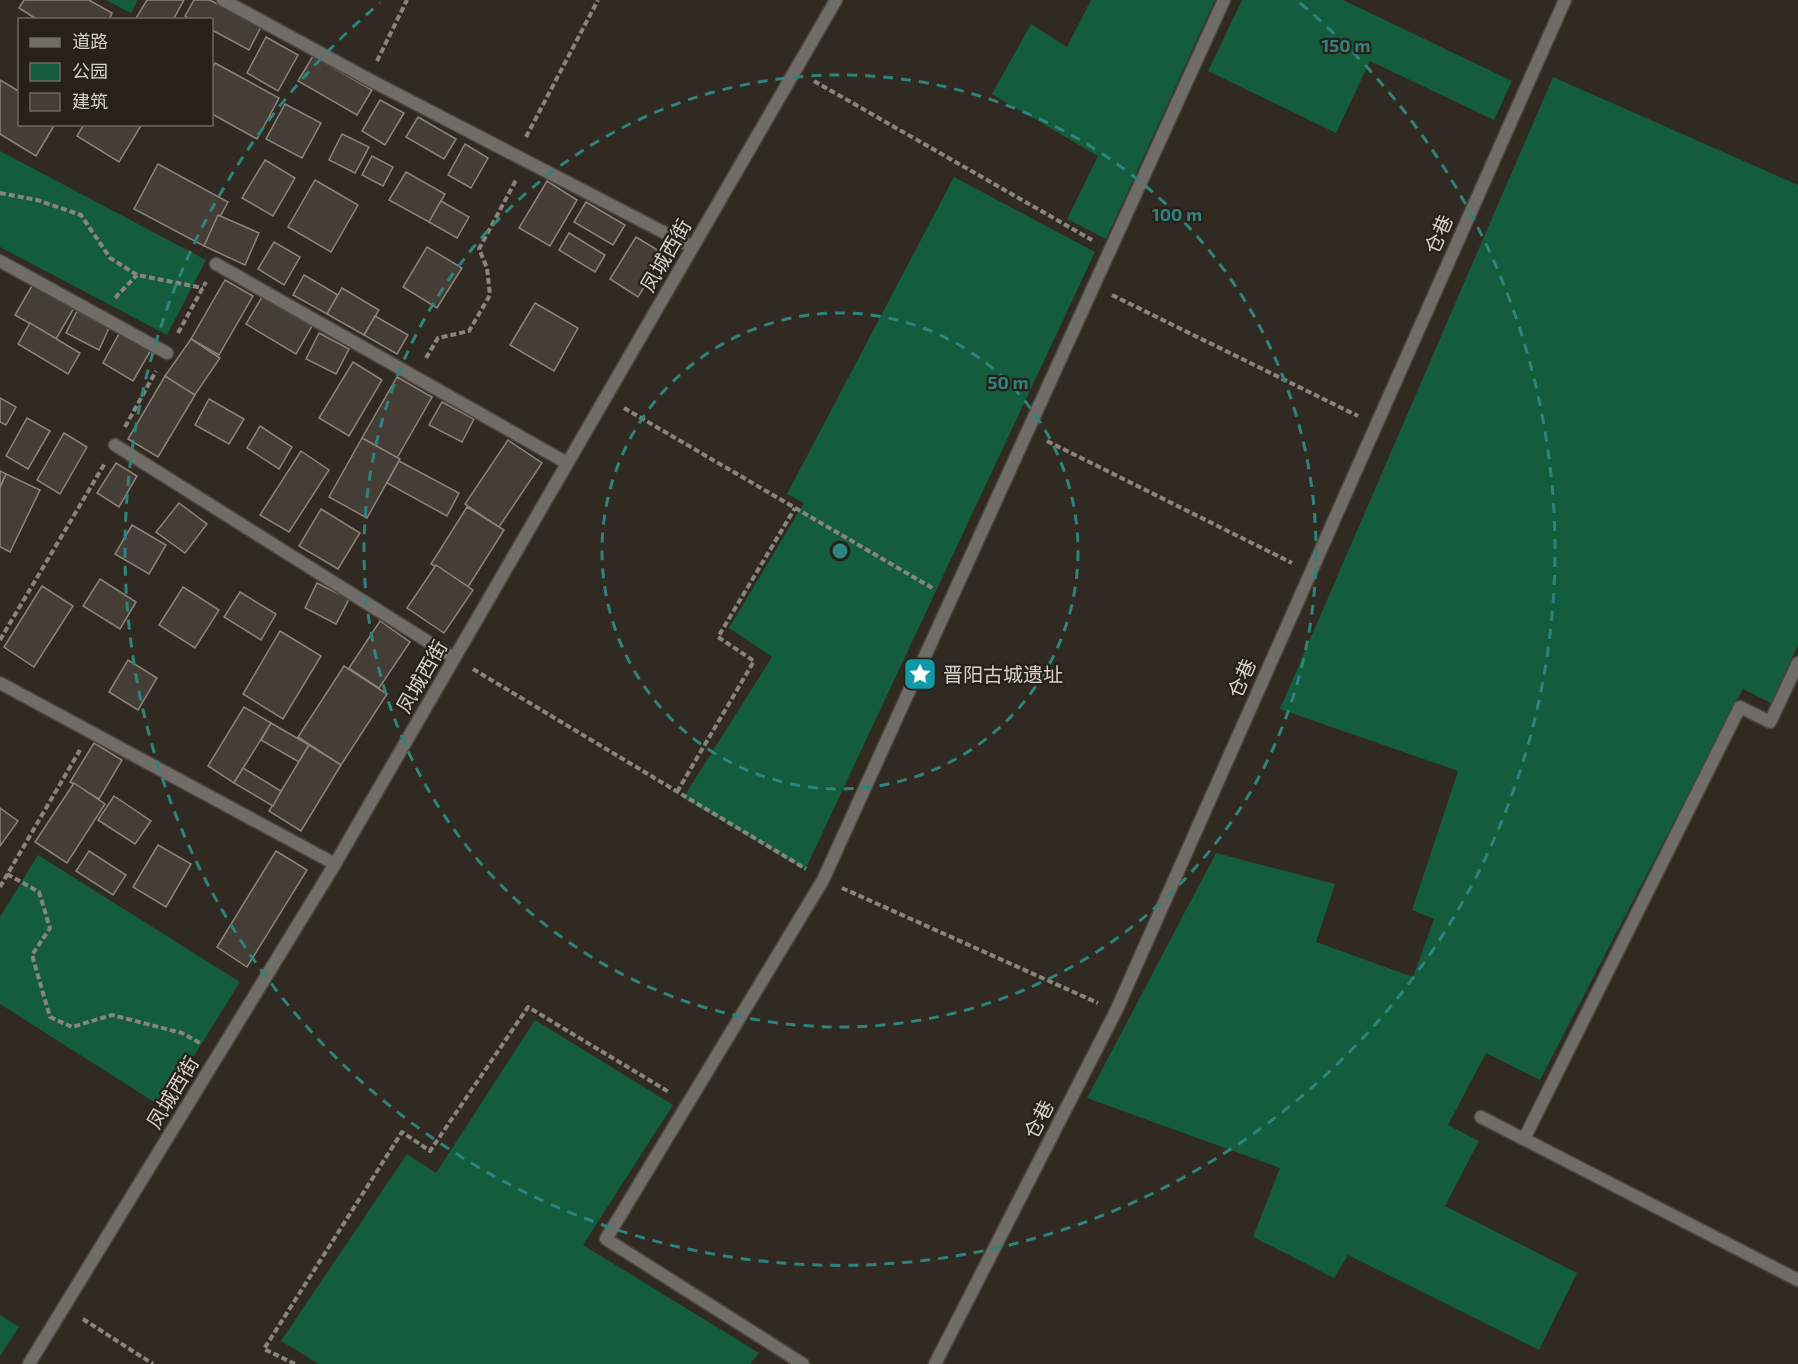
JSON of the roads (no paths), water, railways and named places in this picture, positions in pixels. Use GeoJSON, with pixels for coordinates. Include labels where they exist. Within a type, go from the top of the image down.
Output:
{"type":"FeatureCollection","features":[{"type":"Feature","properties":{"kind":"street"},"geometry":{"type":"LineString","coordinates":[[223,0],[368,79],[692,247]]}},
{"type":"Feature","properties":{"kind":"street","name":"凤城西街"},"geometry":{"type":"LineString","coordinates":[[29,1364],[335,864],[836,0]]}},
{"type":"Feature","properties":{"kind":"street"},"geometry":{"type":"LineString","coordinates":[[803,1364],[606,1239],[824,880],[1224,0]]}},
{"type":"Feature","properties":{"kind":"street","name":"仓巷"},"geometry":{"type":"LineString","coordinates":[[934,1364],[1116,1011],[1564,0]]}},
{"type":"Feature","properties":{"kind":"street"},"geometry":{"type":"LineString","coordinates":[[0,261],[167,353]]}},
{"type":"Feature","properties":{"kind":"street"},"geometry":{"type":"LineString","coordinates":[[216,264],[567,463]]}},
{"type":"Feature","properties":{"kind":"street"},"geometry":{"type":"LineString","coordinates":[[115,445],[454,658]]}},
{"type":"Feature","properties":{"kind":"street"},"geometry":{"type":"LineString","coordinates":[[1524,1138],[1740,707],[1770,722],[1798,663]]}},
{"type":"Feature","properties":{"kind":"street"},"geometry":{"type":"LineString","coordinates":[[0,683],[335,864]]}},
{"type":"Feature","properties":{"kind":"street"},"geometry":{"type":"LineString","coordinates":[[1481,1117],[1798,1280]]}},
{"type":"Feature","properties":{"kind":"place","name":"晋阳古城遗址"},"geometry":{"type":"Point","coordinates":[920,674]}}]}
